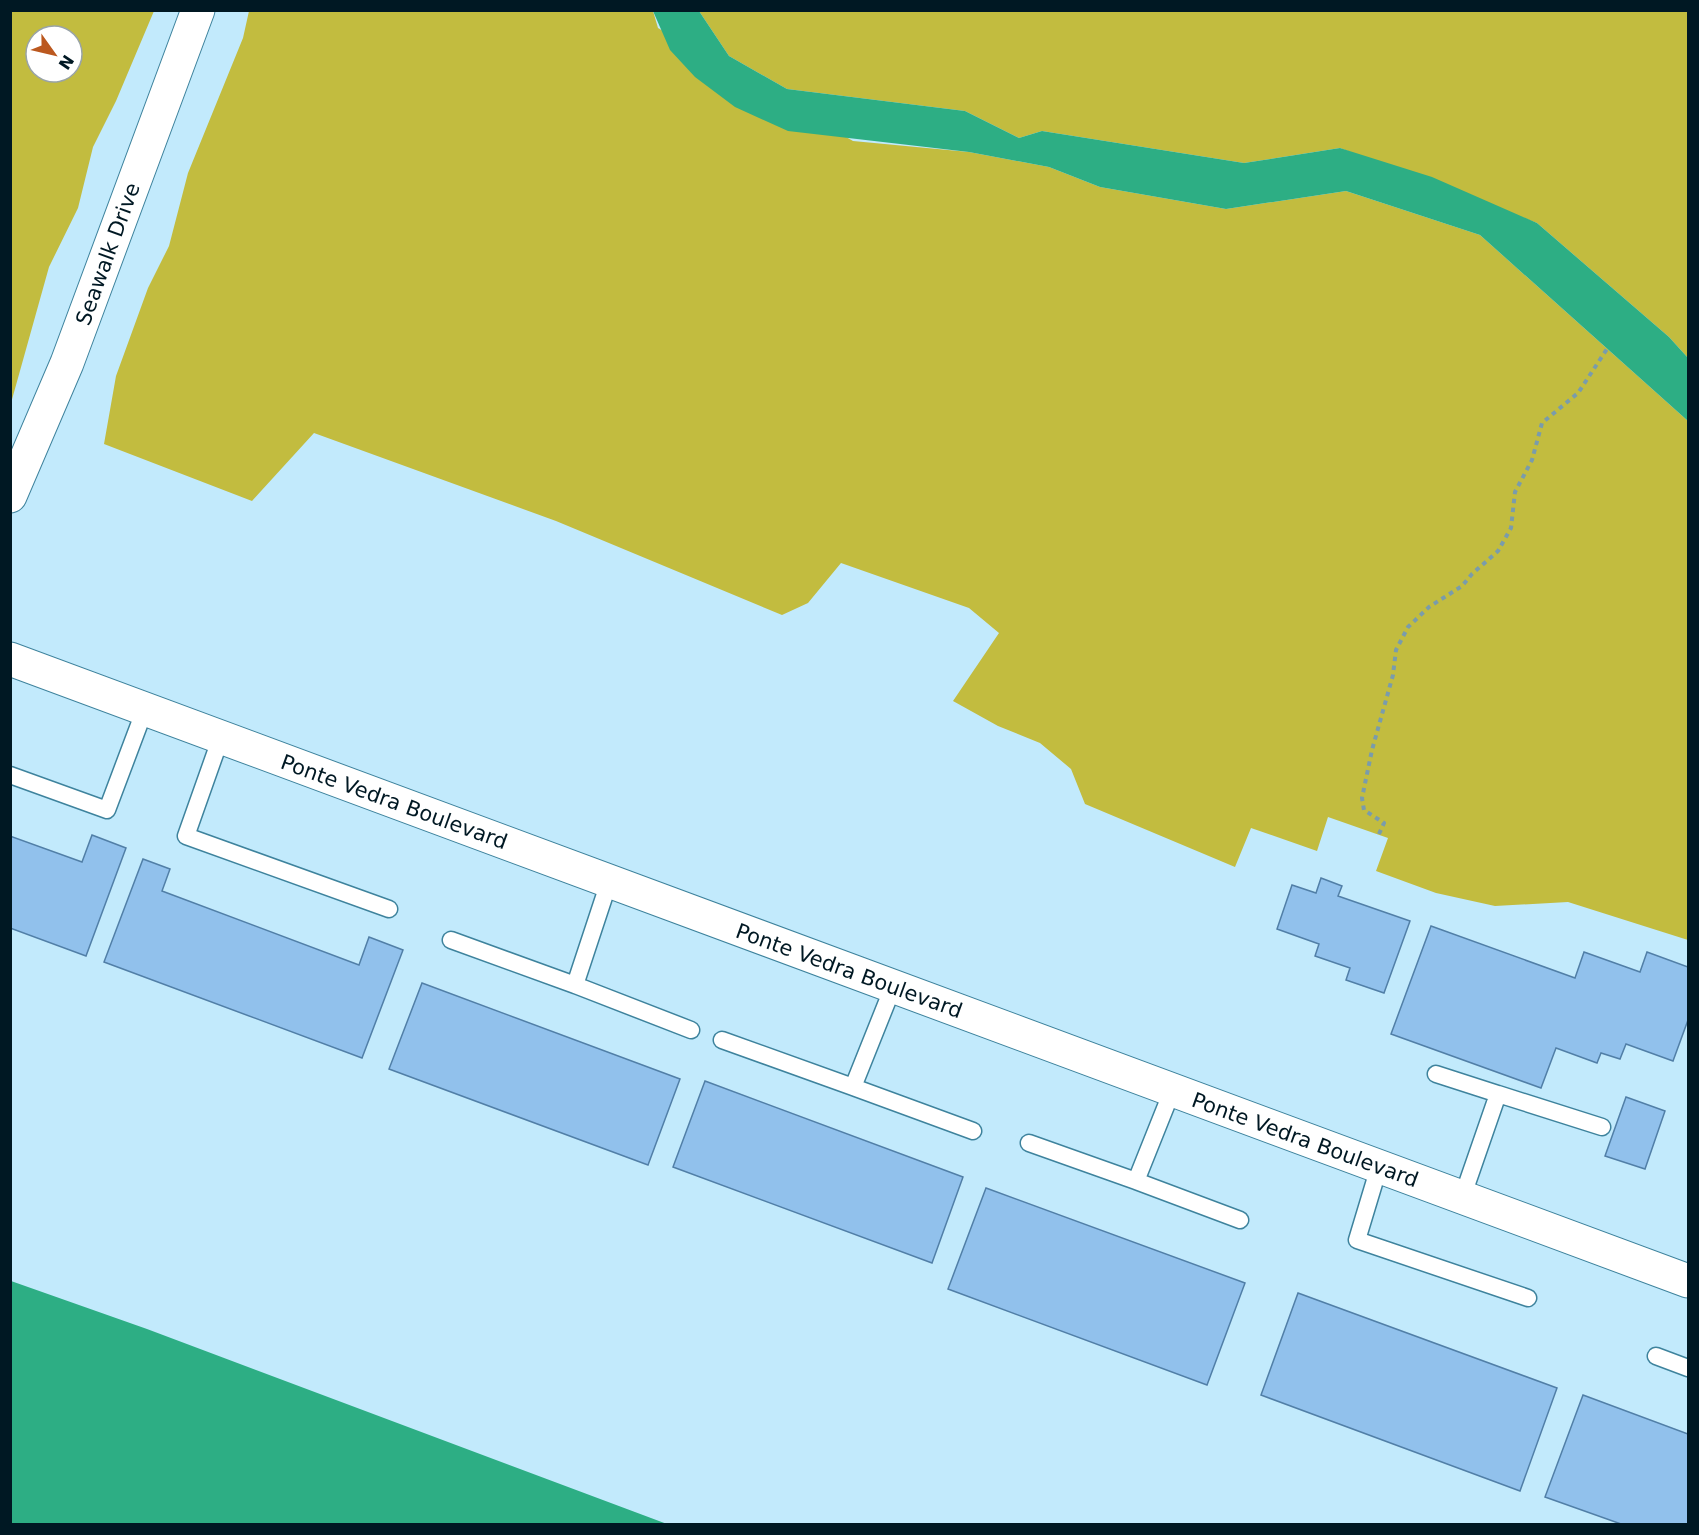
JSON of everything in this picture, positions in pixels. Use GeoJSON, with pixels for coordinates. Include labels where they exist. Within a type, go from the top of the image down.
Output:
{"type":"FeatureCollection","features":[{"type":"Feature","properties":{"kind":"street","name":"Seawalk Drive"},"geometry":{"type":"LineString","coordinates":[[10,496],[67,363],[198,10]]}},
{"type":"Feature","properties":{"kind":"street","name":"Ponte Vedra Boulevard"},"geometry":{"type":"LineString","coordinates":[[10,659],[1689,1281]]}},
{"type":"Feature","properties":{"kind":"lane"},"geometry":{"type":"LineString","coordinates":[[10,774],[107,810],[145,709]]}},
{"type":"Feature","properties":{"kind":"lane"},"geometry":{"type":"LineString","coordinates":[[221,737],[186,836],[389,909]]}},
{"type":"Feature","properties":{"kind":"lane"},"geometry":{"type":"LineString","coordinates":[[575,985],[609,882]]}},
{"type":"Feature","properties":{"kind":"lane"},"geometry":{"type":"LineString","coordinates":[[451,940],[691,1030]]}},
{"type":"Feature","properties":{"kind":"lane"},"geometry":{"type":"LineString","coordinates":[[853,1087],[893,987]]}},
{"type":"Feature","properties":{"kind":"lane"},"geometry":{"type":"LineString","coordinates":[[722,1040],[973,1131]]}},
{"type":"Feature","properties":{"kind":"lane"},"geometry":{"type":"LineString","coordinates":[[1436,1074],[1602,1127]]}},
{"type":"Feature","properties":{"kind":"lane"},"geometry":{"type":"LineString","coordinates":[[1136,1181],[1172,1091]]}},
{"type":"Feature","properties":{"kind":"lane"},"geometry":{"type":"LineString","coordinates":[[1462,1198],[1498,1094]]}},
{"type":"Feature","properties":{"kind":"lane"},"geometry":{"type":"LineString","coordinates":[[1029,1143],[1240,1220]]}},
{"type":"Feature","properties":{"kind":"lane"},"geometry":{"type":"LineString","coordinates":[[1379,1167],[1357,1240],[1528,1298]]}},
{"type":"Feature","properties":{"kind":"lane"},"geometry":{"type":"LineString","coordinates":[[1656,1356],[1689,1368]]}},
{"type":"Feature","properties":{"kind":"path"},"geometry":{"type":"LineString","coordinates":[[1379,834],[1384,823],[1364,810],[1362,798],[1372,750],[1393,675],[1396,650],[1408,627],[1430,608],[1462,586],[1498,551],[1511,528],[1515,492],[1532,460],[1542,423],[1578,393],[1607,349]]}},
{"type":"Feature","properties":{"kind":"shaded area"},"geometry":{"type":"Polygon","coordinates":[[[11,10],[154,11],[116,101],[93,147],[78,208],[49,267],[11,403],[11,10]]]}},
{"type":"Feature","properties":{"kind":"shaded area"},"geometry":{"type":"Polygon","coordinates":[[[249,11],[653,11],[658,28],[853,141],[969,152],[1049,167],[1100,187],[1226,209],[1346,191],[1480,235],[1688,421],[1688,940],[1568,902],[1495,906],[1436,893],[1376,871],[1388,838],[1328,817],[1317,851],[1251,828],[1235,867],[1085,804],[1071,769],[1040,743],[998,726],[953,701],[999,633],[969,608],[841,563],[808,603],[782,615],[556,521],[314,433],[252,501],[104,444],[116,376],[148,288],[169,246],[188,173],[243,38],[249,11]]]}},
{"type":"Feature","properties":{"kind":"shaded area"},"geometry":{"type":"Polygon","coordinates":[[[653,11],[699,11],[729,56],[787,89],[965,111],[1019,138],[1042,131],[1244,163],[1340,148],[1432,177],[1537,223],[1669,337],[1688,358],[1688,421],[1480,235],[1346,191],[1226,209],[1100,187],[1049,167],[969,152],[788,131],[735,107],[695,77],[670,50],[653,11]]]}},
{"type":"Feature","properties":{"kind":"shaded area"},"geometry":{"type":"Polygon","coordinates":[[[699,11],[1688,11],[1688,358],[1669,337],[1537,223],[1340,148],[1244,163],[1042,131],[1019,138],[965,111],[787,89],[729,56],[699,11]]]}},
{"type":"Feature","properties":{"kind":"shaded area"},"geometry":{"type":"Polygon","coordinates":[[[11,1281],[147,1329],[667,1524],[11,1524],[11,1281]]]}},
{"type":"Feature","properties":{"kind":"building"},"geometry":{"type":"Polygon","coordinates":[[[92,835],[126,848],[86,956],[10,928],[10,836],[82,862],[92,835]]]}},
{"type":"Feature","properties":{"kind":"building"},"geometry":{"type":"Polygon","coordinates":[[[143,859],[170,869],[162,891],[359,965],[369,937],[403,950],[362,1058],[104,962],[143,859]]]}},
{"type":"Feature","properties":{"kind":"building"},"geometry":{"type":"Polygon","coordinates":[[[1321,878],[1342,886],[1338,896],[1410,921],[1384,993],[1346,980],[1350,968],[1315,956],[1319,944],[1277,929],[1292,885],[1316,893],[1321,878]]]}},
{"type":"Feature","properties":{"kind":"building"},"geometry":{"type":"Polygon","coordinates":[[[1431,926],[1575,978],[1584,952],[1640,972],[1647,952],[1688,967],[1688,1020],[1673,1061],[1626,1044],[1620,1059],[1601,1053],[1597,1063],[1556,1048],[1541,1088],[1391,1034],[1431,926]]]}},
{"type":"Feature","properties":{"kind":"building"},"geometry":{"type":"Polygon","coordinates":[[[422,983],[680,1079],[648,1165],[389,1069],[422,983]]]}},
{"type":"Feature","properties":{"kind":"building"},"geometry":{"type":"Polygon","coordinates":[[[705,1081],[963,1177],[932,1263],[673,1167],[705,1081]]]}},
{"type":"Feature","properties":{"kind":"building"},"geometry":{"type":"Polygon","coordinates":[[[1626,1097],[1665,1111],[1645,1169],[1605,1156],[1626,1097]]]}},
{"type":"Feature","properties":{"kind":"building"},"geometry":{"type":"Polygon","coordinates":[[[986,1188],[1245,1283],[1207,1385],[948,1289],[986,1188]]]}},
{"type":"Feature","properties":{"kind":"building"},"geometry":{"type":"Polygon","coordinates":[[[1298,1293],[1557,1388],[1520,1491],[1261,1395],[1298,1293]]]}},
{"type":"Feature","properties":{"kind":"building"},"geometry":{"type":"Polygon","coordinates":[[[1583,1395],[1688,1434],[1688,1524],[1621,1524],[1545,1497],[1583,1395]]]}}]}
